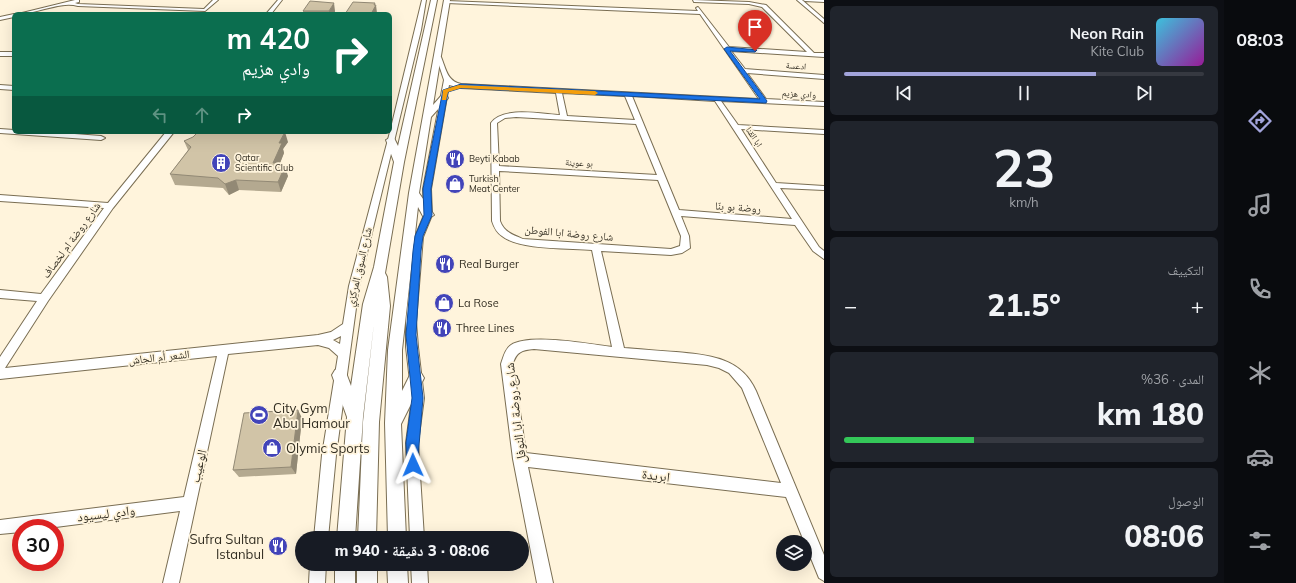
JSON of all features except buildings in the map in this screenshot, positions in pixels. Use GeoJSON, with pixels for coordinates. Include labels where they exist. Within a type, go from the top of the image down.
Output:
{"type":"FeatureCollection","features":[{"type":"Feature","properties":{"kind":"main road","name":"شارع السوق المركزي"},"geometry":{"type":"LineString","coordinates":[[347,531],[355,417],[370,304],[380,267],[399,162],[434,0]]}},
{"type":"Feature","properties":{"kind":"main road"},"geometry":{"type":"LineString","coordinates":[[397,531],[393,423],[395,350],[414,193],[429,115],[447,1]]}},
{"type":"Feature","properties":{"kind":"main road"},"geometry":{"type":"LineString","coordinates":[[405,84],[418,74]]}},
{"type":"Feature","properties":{"kind":"main road"},"geometry":{"type":"LineString","coordinates":[[429,115],[445,95]]}},
{"type":"Feature","properties":{"kind":"main road"},"geometry":{"type":"LineString","coordinates":[[391,140],[399,162]]}},
{"type":"Feature","properties":{"kind":"main road"},"geometry":{"type":"LineString","coordinates":[[414,193],[428,215]]}},
{"type":"Feature","properties":{"kind":"main road"},"geometry":{"type":"LineString","coordinates":[[367,531],[372,422],[383,306],[380,267]]}},
{"type":"Feature","properties":{"kind":"main road"},"geometry":{"type":"LineString","coordinates":[[340,375],[355,417]]}},
{"type":"Feature","properties":{"kind":"main road"},"geometry":{"type":"LineString","coordinates":[[393,423],[416,378]]}},
{"type":"Feature","properties":{"kind":"main road"},"geometry":{"type":"LineString","coordinates":[[345,571],[345,583]]}},
{"type":"Feature","properties":{"kind":"main road"},"geometry":{"type":"LineString","coordinates":[[366,571],[367,583]]}},
{"type":"Feature","properties":{"kind":"main road"},"geometry":{"type":"LineString","coordinates":[[397,571],[398,583]]}},
{"type":"Feature","properties":{"kind":"street"},"geometry":{"type":"LineString","coordinates":[[29,12],[83,0]]}},
{"type":"Feature","properties":{"kind":"street"},"geometry":{"type":"LineString","coordinates":[[71,3],[78,5],[205,10],[216,0]]}},
{"type":"Feature","properties":{"kind":"street"},"geometry":{"type":"LineString","coordinates":[[270,12],[280,0]]}},
{"type":"Feature","properties":{"kind":"street","name":"شارع السوق المركزي"},"geometry":{"type":"LineString","coordinates":[[322,531],[329,455],[343,353],[361,254],[405,84],[424,0]]}},
{"type":"Feature","properties":{"kind":"street"},"geometry":{"type":"LineString","coordinates":[[693,0],[764,101]]}},
{"type":"Feature","properties":{"kind":"street"},"geometry":{"type":"LineString","coordinates":[[693,0],[749,3],[764,6],[812,54]]}},
{"type":"Feature","properties":{"kind":"street"},"geometry":{"type":"LineString","coordinates":[[800,0],[823,20]]}},
{"type":"Feature","properties":{"kind":"street"},"geometry":{"type":"LineString","coordinates":[[805,0],[824,1]]}},
{"type":"Feature","properties":{"kind":"street"},"geometry":{"type":"LineString","coordinates":[[447,1],[702,13]]}},
{"type":"Feature","properties":{"kind":"street"},"geometry":{"type":"LineString","coordinates":[[164,12],[168,9]]}},
{"type":"Feature","properties":{"kind":"street"},"geometry":{"type":"LineString","coordinates":[[0,18],[12,15]]}},
{"type":"Feature","properties":{"kind":"street"},"geometry":{"type":"LineString","coordinates":[[727,49],[824,55]]}},
{"type":"Feature","properties":{"kind":"street"},"geometry":{"type":"LineString","coordinates":[[0,54],[12,54]]}},
{"type":"Feature","properties":{"kind":"street"},"geometry":{"type":"LineString","coordinates":[[417,531],[412,443],[417,412],[416,378],[411,335],[419,236],[428,215],[427,189],[447,80],[438,57]]}},
{"type":"Feature","properties":{"kind":"street","name":"ادعسة"},"geometry":{"type":"LineString","coordinates":[[742,71],[824,77]]}},
{"type":"Feature","properties":{"kind":"street","name":"وادي هزيم"},"geometry":{"type":"LineString","coordinates":[[447,80],[461,86],[824,104]]}},
{"type":"Feature","properties":{"kind":"street","name":"وادي هزيم"},"geometry":{"type":"LineString","coordinates":[[445,95],[461,86]]}},
{"type":"Feature","properties":{"kind":"street"},"geometry":{"type":"LineString","coordinates":[[0,87],[12,88]]}},
{"type":"Feature","properties":{"kind":"street"},"geometry":{"type":"LineString","coordinates":[[559,91],[564,118]]}},
{"type":"Feature","properties":{"kind":"street","name":"شارع روضة ابا الفوطن"},"geometry":{"type":"LineString","coordinates":[[628,95],[639,122],[661,178],[685,236],[685,248],[679,251],[523,242],[503,234],[496,221],[494,123],[496,119],[507,115],[639,122]]}},
{"type":"Feature","properties":{"kind":"street","name":"ابا القنا"},"geometry":{"type":"LineString","coordinates":[[717,99],[816,249],[824,256]]}},
{"type":"Feature","properties":{"kind":"street"},"geometry":{"type":"LineString","coordinates":[[736,127],[824,132]]}},
{"type":"Feature","properties":{"kind":"street"},"geometry":{"type":"LineString","coordinates":[[0,131],[12,132]]}},
{"type":"Feature","properties":{"kind":"street"},"geometry":{"type":"LineString","coordinates":[[68,134],[101,138]]}},
{"type":"Feature","properties":{"kind":"street","name":"شارع روضة ام لخصاف"},"geometry":{"type":"LineString","coordinates":[[0,367],[44,298],[110,206],[168,134]]}},
{"type":"Feature","properties":{"kind":"street","name":"بو عوينة"},"geometry":{"type":"LineString","coordinates":[[496,168],[661,178]]}},
{"type":"Feature","properties":{"kind":"street"},"geometry":{"type":"LineString","coordinates":[[774,185],[824,188]]}},
{"type":"Feature","properties":{"kind":"street"},"geometry":{"type":"LineString","coordinates":[[0,198],[110,206]]}},
{"type":"Feature","properties":{"kind":"street","name":"روضة بو بنّا"},"geometry":{"type":"LineString","coordinates":[[676,213],[798,222]]}},
{"type":"Feature","properties":{"kind":"street"},"geometry":{"type":"LineString","coordinates":[[596,247],[619,351]]}},
{"type":"Feature","properties":{"kind":"street"},"geometry":{"type":"LineString","coordinates":[[0,294],[44,298]]}},
{"type":"Feature","properties":{"kind":"street","name":"الشعر أم الجاش"},"geometry":{"type":"LineString","coordinates":[[0,374],[318,340],[334,335],[347,327]]}},
{"type":"Feature","properties":{"kind":"street","name":"الشعر أم الجاش"},"geometry":{"type":"LineString","coordinates":[[318,340],[332,344],[343,353]]}},
{"type":"Feature","properties":{"kind":"street","name":"شارع روضة ابا النوفل"},"geometry":{"type":"LineString","coordinates":[[545,583],[520,460],[507,364],[509,354],[516,347],[534,344],[707,360],[721,363],[734,370],[750,391],[824,573]]}},
{"type":"Feature","properties":{"kind":"street","name":"الوعيب"},"geometry":{"type":"LineString","coordinates":[[171,583],[224,350]]}},
{"type":"Feature","properties":{"kind":"street","name":"ابريدة"},"geometry":{"type":"LineString","coordinates":[[520,460],[791,491]]}},
{"type":"Feature","properties":{"kind":"street","name":"وادي ليسيود"},"geometry":{"type":"LineString","coordinates":[[0,527],[189,503]]}},
{"type":"Feature","properties":{"kind":"street"},"geometry":{"type":"LineString","coordinates":[[317,583],[318,571]]}},
{"type":"Feature","properties":{"kind":"street"},"geometry":{"type":"LineString","coordinates":[[419,571],[420,583]]}},
{"type":"Feature","properties":{"kind":"slow traffic"},"geometry":{"type":"LineString","coordinates":[[444,99],[445,91],[461,86],[595,93]]}},
{"type":"Feature","properties":{"kind":"place","name":"Beyti Kabab"},"geometry":{"type":"Point","coordinates":[455,159]}},
{"type":"Feature","properties":{"kind":"place","name":"Qatar Scientific Club"},"geometry":{"type":"Point","coordinates":[221,163]}},
{"type":"Feature","properties":{"kind":"place","name":"Turkish Meat Center"},"geometry":{"type":"Point","coordinates":[455,184]}},
{"type":"Feature","properties":{"kind":"place","name":"Real Burger"},"geometry":{"type":"Point","coordinates":[445,264]}},
{"type":"Feature","properties":{"kind":"place","name":"La Rose"},"geometry":{"type":"Point","coordinates":[444,303]}},
{"type":"Feature","properties":{"kind":"place","name":"Three Lines"},"geometry":{"type":"Point","coordinates":[442,328]}},
{"type":"Feature","properties":{"kind":"place","name":"City Gym Abu Hamour"},"geometry":{"type":"Point","coordinates":[259,415]}},
{"type":"Feature","properties":{"kind":"place","name":"Olymic Sports"},"geometry":{"type":"Point","coordinates":[272,448]}},
{"type":"Feature","properties":{"kind":"place","name":"Sufra Sultan Istanbul"},"geometry":{"type":"Point","coordinates":[278,546]}},
{"type":"Feature","properties":{"kind":"route"},"geometry":{"type":"LineString","coordinates":[[413,465],[412,443],[418,398],[411,335],[417,251],[419,236],[428,215],[429,203],[427,189],[445,91],[461,86],[764,101],[727,49],[755,51]]}}]}
